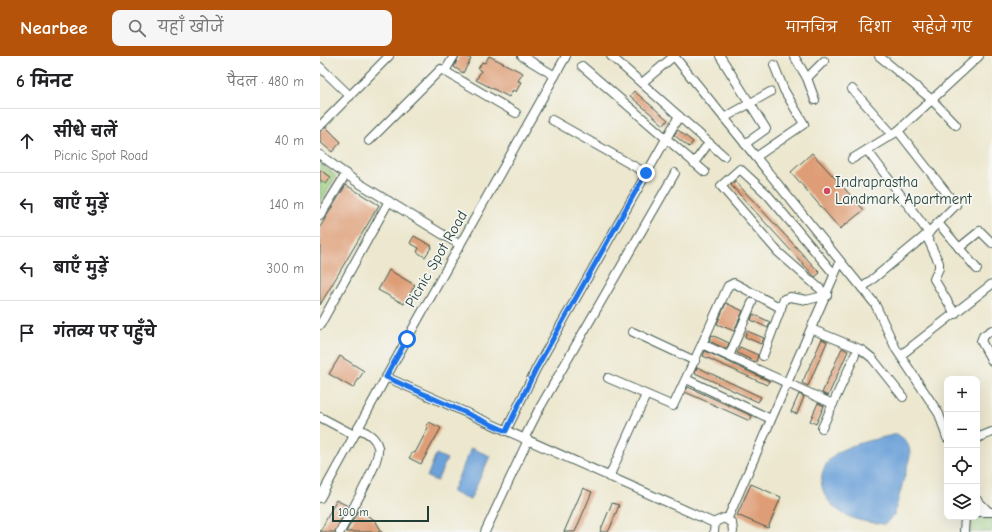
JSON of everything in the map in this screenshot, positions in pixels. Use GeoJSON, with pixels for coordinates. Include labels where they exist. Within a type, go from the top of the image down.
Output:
{"type":"FeatureCollection","features":[{"type":"Feature","properties":{"kind":"street"},"geometry":{"type":"LineString","coordinates":[[320,126],[389,56]]}},
{"type":"Feature","properties":{"kind":"street"},"geometry":{"type":"LineString","coordinates":[[445,71],[454,56]]}},
{"type":"Feature","properties":{"kind":"street"},"geometry":{"type":"LineString","coordinates":[[523,56],[555,76]]}},
{"type":"Feature","properties":{"kind":"street","name":"Picnic Spot Road"},"geometry":{"type":"LineString","coordinates":[[320,498],[566,56]]}},
{"type":"Feature","properties":{"kind":"street"},"geometry":{"type":"LineString","coordinates":[[611,56],[724,156]]}},
{"type":"Feature","properties":{"kind":"street"},"geometry":{"type":"LineString","coordinates":[[642,83],[674,56],[875,304],[901,355],[939,414],[944,429]]}},
{"type":"Feature","properties":{"kind":"street"},"geometry":{"type":"LineString","coordinates":[[720,56],[766,129],[745,144]]}},
{"type":"Feature","properties":{"kind":"street"},"geometry":{"type":"LineString","coordinates":[[794,56],[807,78],[815,100]]}},
{"type":"Feature","properties":{"kind":"street"},"geometry":{"type":"LineString","coordinates":[[879,56],[931,99],[956,125]]}},
{"type":"Feature","properties":{"kind":"street"},"geometry":{"type":"LineString","coordinates":[[852,159],[895,132],[979,56]]}},
{"type":"Feature","properties":{"kind":"street"},"geometry":{"type":"LineString","coordinates":[[807,78],[824,61]]}},
{"type":"Feature","properties":{"kind":"street"},"geometry":{"type":"LineString","coordinates":[[756,157],[804,124],[784,90],[774,65]]}},
{"type":"Feature","properties":{"kind":"street"},"geometry":{"type":"LineString","coordinates":[[582,66],[705,172]]}},
{"type":"Feature","properties":{"kind":"street"},"geometry":{"type":"LineString","coordinates":[[320,67],[350,96]]}},
{"type":"Feature","properties":{"kind":"street"},"geometry":{"type":"LineString","coordinates":[[369,141],[441,69],[516,113]]}},
{"type":"Feature","properties":{"kind":"street"},"geometry":{"type":"LineString","coordinates":[[852,89],[895,132],[956,205],[927,234],[862,288]]}},
{"type":"Feature","properties":{"kind":"street"},"geometry":{"type":"LineString","coordinates":[[724,118],[770,92]]}},
{"type":"Feature","properties":{"kind":"street"},"geometry":{"type":"LineString","coordinates":[[506,431],[536,369],[679,116]]}},
{"type":"Feature","properties":{"kind":"street"},"geometry":{"type":"LineString","coordinates":[[552,120],[646,173]]}},
{"type":"Feature","properties":{"kind":"street"},"geometry":{"type":"LineString","coordinates":[[694,163],[705,148]]}},
{"type":"Feature","properties":{"kind":"street"},"geometry":{"type":"LineString","coordinates":[[867,150],[927,234],[939,263],[939,268],[934,279],[955,314]]}},
{"type":"Feature","properties":{"kind":"street"},"geometry":{"type":"LineString","coordinates":[[320,155],[346,174],[460,245]]}},
{"type":"Feature","properties":{"kind":"street"},"geometry":{"type":"LineString","coordinates":[[827,295],[778,252],[721,186],[740,169],[767,194],[834,274]]}},
{"type":"Feature","properties":{"kind":"street"},"geometry":{"type":"LineString","coordinates":[[485,532],[538,411],[674,173]]}},
{"type":"Feature","properties":{"kind":"street"},"geometry":{"type":"LineString","coordinates":[[320,216],[346,174]]}},
{"type":"Feature","properties":{"kind":"street"},"geometry":{"type":"LineString","coordinates":[[320,324],[390,201]]}},
{"type":"Feature","properties":{"kind":"street"},"geometry":{"type":"LineString","coordinates":[[938,223],[977,269]]}},
{"type":"Feature","properties":{"kind":"street"},"geometry":{"type":"LineString","coordinates":[[959,248],[980,231],[992,243]]}},
{"type":"Feature","properties":{"kind":"street"},"geometry":{"type":"LineString","coordinates":[[728,518],[787,382],[827,295],[840,262]]}},
{"type":"Feature","properties":{"kind":"street"},"geometry":{"type":"LineString","coordinates":[[608,378],[673,406],[695,361],[728,286],[734,283],[781,308]]}},
{"type":"Feature","properties":{"kind":"street"},"geometry":{"type":"LineString","coordinates":[[901,355],[992,284]]}},
{"type":"Feature","properties":{"kind":"street"},"geometry":{"type":"LineString","coordinates":[[763,356],[784,299],[790,297],[807,300],[827,295]]}},
{"type":"Feature","properties":{"kind":"street"},"geometry":{"type":"LineString","coordinates":[[729,356],[752,303]]}},
{"type":"Feature","properties":{"kind":"street"},"geometry":{"type":"LineString","coordinates":[[811,329],[862,350],[872,358],[903,397]]}},
{"type":"Feature","properties":{"kind":"street"},"geometry":{"type":"LineString","coordinates":[[992,330],[983,336],[981,340],[992,361]]}},
{"type":"Feature","properties":{"kind":"street"},"geometry":{"type":"LineString","coordinates":[[633,332],[695,361]]}},
{"type":"Feature","properties":{"kind":"street"},"geometry":{"type":"LineString","coordinates":[[702,344],[833,404]]}},
{"type":"Feature","properties":{"kind":"street"},"geometry":{"type":"LineString","coordinates":[[822,428],[855,355]]}},
{"type":"Feature","properties":{"kind":"street"},"geometry":{"type":"LineString","coordinates":[[386,377],[714,523]]}},
{"type":"Feature","properties":{"kind":"street"},"geometry":{"type":"LineString","coordinates":[[686,379],[771,419]]}},
{"type":"Feature","properties":{"kind":"street"},"geometry":{"type":"LineString","coordinates":[[609,477],[646,395]]}},
{"type":"Feature","properties":{"kind":"street"},"geometry":{"type":"LineString","coordinates":[[320,417],[356,432],[373,437],[378,448],[377,462],[340,532]]}},
{"type":"Feature","properties":{"kind":"street"},"geometry":{"type":"LineString","coordinates":[[980,437],[992,432]]}},
{"type":"Feature","properties":{"kind":"street"},"geometry":{"type":"LineString","coordinates":[[980,503],[990,512]]}},
{"type":"Feature","properties":{"kind":"street"},"geometry":{"type":"LineString","coordinates":[[714,523],[720,518],[728,518]]}},
{"type":"Feature","properties":{"kind":"street"},"geometry":{"type":"LineString","coordinates":[[728,518],[733,524],[733,532]]}},
{"type":"Feature","properties":{"kind":"street"},"geometry":{"type":"LineString","coordinates":[[964,520],[964,532]]}},
{"type":"Feature","properties":{"kind":"street"},"geometry":{"type":"LineString","coordinates":[[714,523],[714,532]]}},
{"type":"Feature","properties":{"kind":"green space"},"geometry":{"type":"Polygon","coordinates":[[[320,163],[336,176],[320,203],[320,163]]]}},
{"type":"Feature","properties":{"kind":"green space"},"geometry":{"type":"Polygon","coordinates":[[[980,518],[992,519],[992,532],[969,532],[971,521],[980,520],[980,518]]]}},
{"type":"Feature","properties":{"kind":"water"},"geometry":{"type":"Polygon","coordinates":[[[897,434],[907,443],[910,456],[894,515],[885,524],[874,523],[854,518],[836,509],[825,496],[821,481],[825,466],[831,458],[844,449],[852,446],[897,434]]]}},
{"type":"Feature","properties":{"kind":"water"},"geometry":{"type":"Polygon","coordinates":[[[471,448],[490,456],[470,500],[452,492],[471,448]]]}},
{"type":"Feature","properties":{"kind":"water"},"geometry":{"type":"Polygon","coordinates":[[[436,454],[447,459],[437,481],[427,477],[436,454]]]}},
{"type":"Feature","properties":{"kind":"building"},"geometry":{"type":"Polygon","coordinates":[[[459,56],[465,56],[471,59],[463,73],[454,67],[459,56]]]}},
{"type":"Feature","properties":{"kind":"building"},"geometry":{"type":"Polygon","coordinates":[[[489,56],[523,73],[518,81],[521,82],[516,92],[513,90],[509,97],[476,80],[481,71],[478,69],[482,62],[485,63],[489,56]]]}},
{"type":"Feature","properties":{"kind":"building"},"geometry":{"type":"Polygon","coordinates":[[[634,91],[668,120],[664,125],[630,96],[634,91]]]}},
{"type":"Feature","properties":{"kind":"building"},"geometry":{"type":"Polygon","coordinates":[[[326,127],[341,142],[332,152],[320,142],[320,131],[326,127]]]}},
{"type":"Feature","properties":{"kind":"building"},"geometry":{"type":"Polygon","coordinates":[[[678,130],[693,142],[689,147],[674,135],[678,130]]]}},
{"type":"Feature","properties":{"kind":"building","name":"Indraprastha Landmark Apartment"},"geometry":{"type":"Polygon","coordinates":[[[812,153],[864,210],[840,229],[791,172],[812,153]]]}},
{"type":"Feature","properties":{"kind":"building"},"geometry":{"type":"Polygon","coordinates":[[[320,170],[331,177],[326,184],[320,180],[320,170]]]}},
{"type":"Feature","properties":{"kind":"building"},"geometry":{"type":"Polygon","coordinates":[[[735,181],[820,273],[815,277],[731,185],[735,181]]]}},
{"type":"Feature","properties":{"kind":"building"},"geometry":{"type":"Polygon","coordinates":[[[346,185],[379,205],[320,305],[320,227],[346,185]]]}},
{"type":"Feature","properties":{"kind":"building"},"geometry":{"type":"Polygon","coordinates":[[[414,236],[432,246],[425,257],[417,252],[419,248],[410,243],[414,236]]]}},
{"type":"Feature","properties":{"kind":"building"},"geometry":{"type":"Polygon","coordinates":[[[389,270],[415,285],[404,304],[378,290],[389,270]]]}},
{"type":"Feature","properties":{"kind":"building"},"geometry":{"type":"Polygon","coordinates":[[[726,303],[743,311],[734,331],[717,324],[726,303]]]}},
{"type":"Feature","properties":{"kind":"building"},"geometry":{"type":"Polygon","coordinates":[[[753,314],[770,322],[768,328],[751,320],[753,314]]]}},
{"type":"Feature","properties":{"kind":"building"},"geometry":{"type":"Polygon","coordinates":[[[747,331],[764,338],[761,344],[745,337],[747,331]]]}},
{"type":"Feature","properties":{"kind":"building"},"geometry":{"type":"Polygon","coordinates":[[[712,335],[729,343],[726,349],[709,341],[712,335]]]}},
{"type":"Feature","properties":{"kind":"building"},"geometry":{"type":"Polygon","coordinates":[[[822,339],[827,342],[808,386],[802,383],[822,339]]]}},
{"type":"Feature","properties":{"kind":"building"},"geometry":{"type":"Polygon","coordinates":[[[740,347],[758,355],[756,362],[737,353],[740,347]]]}},
{"type":"Feature","properties":{"kind":"building"},"geometry":{"type":"Polygon","coordinates":[[[842,348],[848,351],[828,396],[822,393],[842,348]]]}},
{"type":"Feature","properties":{"kind":"building"},"geometry":{"type":"Polygon","coordinates":[[[705,351],[769,381],[767,385],[703,356],[705,351]]]}},
{"type":"Feature","properties":{"kind":"building"},"geometry":{"type":"Polygon","coordinates":[[[340,356],[364,371],[353,388],[329,374],[340,356]]]}},
{"type":"Feature","properties":{"kind":"building"},"geometry":{"type":"Polygon","coordinates":[[[697,367],[761,397],[758,402],[695,373],[697,367]]]}},
{"type":"Feature","properties":{"kind":"building"},"geometry":{"type":"Polygon","coordinates":[[[688,387],[752,416],[750,421],[685,392],[688,387]]]}},
{"type":"Feature","properties":{"kind":"building"},"geometry":{"type":"Polygon","coordinates":[[[799,394],[804,397],[797,414],[791,412],[799,394]]]}},
{"type":"Feature","properties":{"kind":"building"},"geometry":{"type":"Polygon","coordinates":[[[818,403],[824,406],[816,424],[810,421],[818,403]]]}},
{"type":"Feature","properties":{"kind":"building"},"geometry":{"type":"Polygon","coordinates":[[[429,422],[441,428],[421,464],[409,458],[413,452],[415,453],[428,428],[426,427],[429,422]]]}},
{"type":"Feature","properties":{"kind":"building"},"geometry":{"type":"Polygon","coordinates":[[[751,484],[781,497],[768,528],[737,515],[751,484]]]}},
{"type":"Feature","properties":{"kind":"building"},"geometry":{"type":"Polygon","coordinates":[[[583,488],[592,492],[575,532],[564,532],[583,488]]]}},
{"type":"Feature","properties":{"kind":"building"},"geometry":{"type":"Polygon","coordinates":[[[336,500],[348,506],[335,532],[320,532],[336,500]]]}},
{"type":"Feature","properties":{"kind":"building"},"geometry":{"type":"Polygon","coordinates":[[[612,503],[619,505],[611,526],[608,532],[600,532],[612,503]]]}},
{"type":"Feature","properties":{"kind":"building"},"geometry":{"type":"Polygon","coordinates":[[[358,511],[375,520],[382,532],[346,532],[358,511]]]}},
{"type":"Feature","properties":{"kind":"place","name":"Indraprastha Landmark Apartment"},"geometry":{"type":"Point","coordinates":[827,191]}},
{"type":"Feature","properties":{"kind":"route"},"geometry":{"type":"LineString","coordinates":[[407,339],[386,377],[506,431],[536,369],[646,173]]}}]}
